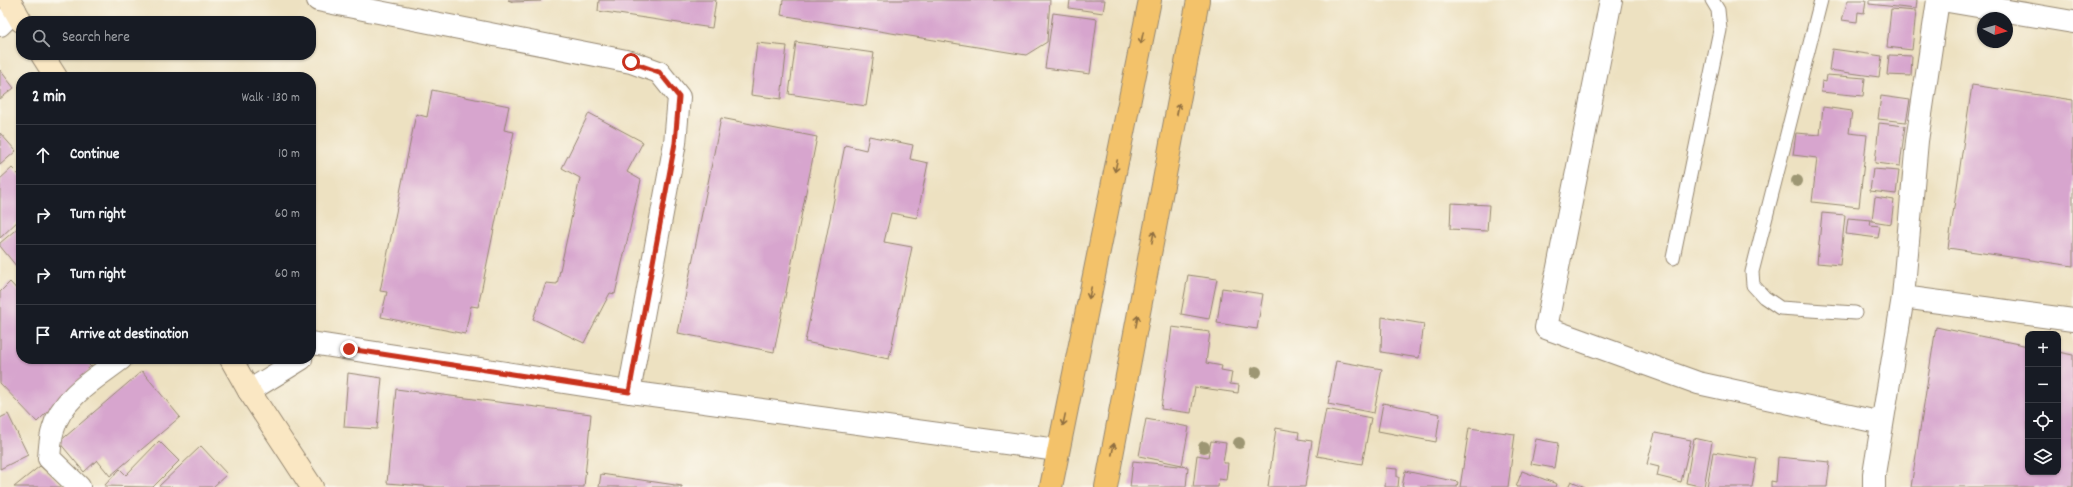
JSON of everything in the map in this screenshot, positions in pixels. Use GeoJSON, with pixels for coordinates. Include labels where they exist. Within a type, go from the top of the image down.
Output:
{"type":"FeatureCollection","features":[{"type":"Feature","properties":{"kind":"main road"},"geometry":{"type":"LineString","coordinates":[[1051,487],[1150,0]]}},
{"type":"Feature","properties":{"kind":"main road"},"geometry":{"type":"LineString","coordinates":[[1106,487],[1198,0]]}},
{"type":"Feature","properties":{"kind":"street"},"geometry":{"type":"LineString","coordinates":[[318,0],[631,62],[659,72],[679,97],[675,143],[629,392]]}},
{"type":"Feature","properties":{"kind":"street"},"geometry":{"type":"LineString","coordinates":[[1611,0],[1546,328],[1698,383],[1882,423]]}},
{"type":"Feature","properties":{"kind":"street"},"geometry":{"type":"LineString","coordinates":[[1874,487],[1874,474],[1903,297],[1917,141],[1938,0]]}},
{"type":"Feature","properties":{"kind":"street"},"geometry":{"type":"LineString","coordinates":[[1942,0],[2073,22]]}},
{"type":"Feature","properties":{"kind":"street"},"geometry":{"type":"LineString","coordinates":[[45,60],[53,72]]}},
{"type":"Feature","properties":{"kind":"street"},"geometry":{"type":"LineString","coordinates":[[1903,297],[2073,320]]}},
{"type":"Feature","properties":{"kind":"street"},"geometry":{"type":"LineString","coordinates":[[316,343],[629,392],[1058,450]]}},
{"type":"Feature","properties":{"kind":"street"},"geometry":{"type":"LineString","coordinates":[[316,356],[349,349]]}},
{"type":"Feature","properties":{"kind":"street"},"geometry":{"type":"LineString","coordinates":[[79,487],[49,458],[53,430],[61,410],[78,392],[114,364]]}},
{"type":"Feature","properties":{"kind":"street"},"geometry":{"type":"LineString","coordinates":[[234,364],[249,391],[312,487]]}},
{"type":"Feature","properties":{"kind":"street"},"geometry":{"type":"LineString","coordinates":[[249,391],[293,364]]}},
{"type":"Feature","properties":{"kind":"lane"},"geometry":{"type":"LineString","coordinates":[[1673,258],[1720,30],[1718,10],[1712,0]]}},
{"type":"Feature","properties":{"kind":"lane"},"geometry":{"type":"LineString","coordinates":[[1821,0],[1752,272],[1753,285],[1764,297],[1780,308],[1854,313]]}},
{"type":"Feature","properties":{"kind":"building"},"geometry":{"type":"Polygon","coordinates":[[[508,0],[541,0],[541,1],[513,2],[508,0]]]}},
{"type":"Feature","properties":{"kind":"building"},"geometry":{"type":"Polygon","coordinates":[[[599,0],[716,0],[712,28],[598,11],[599,0]]]}},
{"type":"Feature","properties":{"kind":"building"},"geometry":{"type":"Polygon","coordinates":[[[783,0],[1050,0],[1047,42],[1026,55],[781,15],[783,0]]]}},
{"type":"Feature","properties":{"kind":"building"},"geometry":{"type":"Polygon","coordinates":[[[1070,0],[1105,0],[1103,13],[1069,8],[1070,0]]]}},
{"type":"Feature","properties":{"kind":"building"},"geometry":{"type":"Polygon","coordinates":[[[1848,0],[1866,0],[1864,13],[1858,12],[1857,22],[1842,20],[1848,0]]]}},
{"type":"Feature","properties":{"kind":"building"},"geometry":{"type":"Polygon","coordinates":[[[1869,0],[1917,0],[1916,9],[1869,4],[1869,0]]]}},
{"type":"Feature","properties":{"kind":"building"},"geometry":{"type":"Polygon","coordinates":[[[1891,9],[1916,11],[1912,50],[1887,47],[1891,9]]]}},
{"type":"Feature","properties":{"kind":"building"},"geometry":{"type":"Polygon","coordinates":[[[1053,13],[1097,19],[1090,74],[1045,68],[1053,13]]]}},
{"type":"Feature","properties":{"kind":"building"},"geometry":{"type":"Polygon","coordinates":[[[796,42],[874,53],[866,106],[789,94],[796,42]]]}},
{"type":"Feature","properties":{"kind":"building"},"geometry":{"type":"Polygon","coordinates":[[[757,43],[787,46],[781,99],[751,95],[757,43]]]}},
{"type":"Feature","properties":{"kind":"building"},"geometry":{"type":"Polygon","coordinates":[[[1832,49],[1882,56],[1879,77],[1829,70],[1832,49]]]}},
{"type":"Feature","properties":{"kind":"building"},"geometry":{"type":"Polygon","coordinates":[[[1889,55],[1912,56],[1911,76],[1887,75],[1889,55]]]}},
{"type":"Feature","properties":{"kind":"building"},"geometry":{"type":"Polygon","coordinates":[[[0,70],[14,88],[0,99],[0,70]]]}},
{"type":"Feature","properties":{"kind":"building"},"geometry":{"type":"Polygon","coordinates":[[[1827,75],[1865,78],[1863,96],[1821,92],[1822,81],[1826,82],[1827,75]]]}},
{"type":"Feature","properties":{"kind":"building"},"geometry":{"type":"Polygon","coordinates":[[[1972,85],[2073,100],[2073,266],[1948,248],[1972,85]]]}},
{"type":"Feature","properties":{"kind":"building"},"geometry":{"type":"Polygon","coordinates":[[[432,90],[509,106],[504,130],[514,132],[478,307],[471,306],[465,334],[381,317],[387,292],[380,291],[416,114],[427,117],[432,90]]]}},
{"type":"Feature","properties":{"kind":"building"},"geometry":{"type":"Polygon","coordinates":[[[1881,96],[1910,100],[1906,122],[1878,119],[1881,96]]]}},
{"type":"Feature","properties":{"kind":"building"},"geometry":{"type":"Polygon","coordinates":[[[1823,107],[1852,111],[1849,133],[1867,135],[1859,207],[1812,202],[1817,158],[1793,155],[1796,133],[1820,135],[1823,107]]]}},
{"type":"Feature","properties":{"kind":"building"},"geometry":{"type":"Polygon","coordinates":[[[589,113],[643,142],[627,172],[641,180],[615,294],[610,293],[584,343],[533,319],[546,283],[557,284],[580,178],[562,168],[589,113]]]}},
{"type":"Feature","properties":{"kind":"building"},"geometry":{"type":"Polygon","coordinates":[[[721,118],[817,137],[774,352],[678,333],[721,118]]]}},
{"type":"Feature","properties":{"kind":"building"},"geometry":{"type":"Polygon","coordinates":[[[1879,123],[1905,126],[1900,166],[1875,163],[1879,123]]]}},
{"type":"Feature","properties":{"kind":"building"},"geometry":{"type":"Polygon","coordinates":[[[0,133],[16,151],[0,165],[0,133]]]}},
{"type":"Feature","properties":{"kind":"building"},"geometry":{"type":"Polygon","coordinates":[[[869,136],[913,145],[910,159],[928,163],[917,218],[891,213],[884,242],[912,247],[889,359],[805,342],[845,145],[866,150],[869,136]]]}},
{"type":"Feature","properties":{"kind":"building"},"geometry":{"type":"Polygon","coordinates":[[[12,168],[16,172],[16,223],[0,238],[0,179],[12,168]]]}},
{"type":"Feature","properties":{"kind":"building"},"geometry":{"type":"Polygon","coordinates":[[[1873,169],[1899,171],[1896,194],[1870,191],[1873,169]]]}},
{"type":"Feature","properties":{"kind":"building"},"geometry":{"type":"Polygon","coordinates":[[[1875,197],[1894,200],[1891,224],[1872,221],[1875,197]]]}},
{"type":"Feature","properties":{"kind":"building"},"geometry":{"type":"Polygon","coordinates":[[[1451,203],[1489,205],[1487,231],[1450,229],[1451,203]]]}},
{"type":"Feature","properties":{"kind":"building"},"geometry":{"type":"Polygon","coordinates":[[[1822,213],[1845,215],[1840,265],[1817,263],[1822,213]]]}},
{"type":"Feature","properties":{"kind":"building"},"geometry":{"type":"Polygon","coordinates":[[[1848,218],[1871,220],[1870,225],[1880,226],[1878,238],[1846,234],[1848,218]]]}},
{"type":"Feature","properties":{"kind":"building"},"geometry":{"type":"Polygon","coordinates":[[[16,229],[16,266],[0,246],[0,243],[16,229]]]}},
{"type":"Feature","properties":{"kind":"building"},"geometry":{"type":"Polygon","coordinates":[[[1188,275],[1217,279],[1209,319],[1181,314],[1188,275]]]}},
{"type":"Feature","properties":{"kind":"building"},"geometry":{"type":"Polygon","coordinates":[[[10,282],[16,289],[16,364],[88,364],[92,368],[37,422],[0,383],[0,292],[10,282]]]}},
{"type":"Feature","properties":{"kind":"building"},"geometry":{"type":"Polygon","coordinates":[[[1222,288],[1263,294],[1257,329],[1217,323],[1222,288]]]}},
{"type":"Feature","properties":{"kind":"building"},"geometry":{"type":"Polygon","coordinates":[[[1382,317],[1424,324],[1419,358],[1381,352],[1382,317]]]}},
{"type":"Feature","properties":{"kind":"building"},"geometry":{"type":"Polygon","coordinates":[[[1172,327],[1210,332],[1206,363],[1222,366],[1221,370],[1232,372],[1230,384],[1239,385],[1238,393],[1195,387],[1191,413],[1161,409],[1172,327]]]}},
{"type":"Feature","properties":{"kind":"building"},"geometry":{"type":"Polygon","coordinates":[[[1936,327],[2025,345],[2025,475],[2061,475],[2061,353],[2073,355],[2073,487],[1911,487],[1936,327]]]}},
{"type":"Feature","properties":{"kind":"building"},"geometry":{"type":"Polygon","coordinates":[[[1336,361],[1382,369],[1374,413],[1328,404],[1336,361]]]}},
{"type":"Feature","properties":{"kind":"building"},"geometry":{"type":"Polygon","coordinates":[[[142,371],[180,417],[110,476],[97,460],[84,472],[59,442],[142,371]]]}},
{"type":"Feature","properties":{"kind":"building"},"geometry":{"type":"Polygon","coordinates":[[[348,373],[382,378],[377,429],[344,427],[348,373]]]}},
{"type":"Feature","properties":{"kind":"building"},"geometry":{"type":"Polygon","coordinates":[[[396,389],[591,414],[584,487],[435,487],[387,483],[396,389]]]}},
{"type":"Feature","properties":{"kind":"building"},"geometry":{"type":"Polygon","coordinates":[[[1383,403],[1440,414],[1436,442],[1378,431],[1383,403]]]}},
{"type":"Feature","properties":{"kind":"building"},"geometry":{"type":"Polygon","coordinates":[[[1326,409],[1371,418],[1362,464],[1317,456],[1326,409]]]}},
{"type":"Feature","properties":{"kind":"building"},"geometry":{"type":"Polygon","coordinates":[[[8,414],[28,455],[0,469],[0,418],[8,414]]]}},
{"type":"Feature","properties":{"kind":"building"},"geometry":{"type":"Polygon","coordinates":[[[1146,419],[1189,427],[1182,465],[1139,456],[1146,419]]]}},
{"type":"Feature","properties":{"kind":"building"},"geometry":{"type":"Polygon","coordinates":[[[1276,428],[1299,432],[1298,439],[1312,441],[1305,487],[1268,487],[1276,428]]]}},
{"type":"Feature","properties":{"kind":"building"},"geometry":{"type":"Polygon","coordinates":[[[1469,428],[1515,434],[1508,487],[1460,487],[1469,428]]]}},
{"type":"Feature","properties":{"kind":"building"},"geometry":{"type":"Polygon","coordinates":[[[1655,433],[1691,440],[1681,482],[1657,476],[1659,467],[1647,464],[1655,433]]]}},
{"type":"Feature","properties":{"kind":"building"},"geometry":{"type":"Polygon","coordinates":[[[1694,438],[1712,442],[1704,487],[1686,483],[1694,438]]]}},
{"type":"Feature","properties":{"kind":"building"},"geometry":{"type":"Polygon","coordinates":[[[1536,439],[1558,443],[1554,468],[1531,464],[1536,439]]]}},
{"type":"Feature","properties":{"kind":"building"},"geometry":{"type":"Polygon","coordinates":[[[159,441],[179,461],[153,487],[104,486],[120,469],[126,475],[159,441]]]}},
{"type":"Feature","properties":{"kind":"building"},"geometry":{"type":"Polygon","coordinates":[[[1211,441],[1226,443],[1223,463],[1228,463],[1226,480],[1219,479],[1218,487],[1193,487],[1197,455],[1208,457],[1211,441]]]}},
{"type":"Feature","properties":{"kind":"building"},"geometry":{"type":"Polygon","coordinates":[[[201,446],[227,474],[213,487],[158,487],[201,446]]]}},
{"type":"Feature","properties":{"kind":"building"},"geometry":{"type":"Polygon","coordinates":[[[1713,452],[1757,459],[1752,487],[1707,487],[1713,452]]]}},
{"type":"Feature","properties":{"kind":"building"},"geometry":{"type":"Polygon","coordinates":[[[1778,457],[1830,462],[1827,487],[1771,487],[1771,481],[1776,482],[1778,457]]]}},
{"type":"Feature","properties":{"kind":"building"},"geometry":{"type":"Polygon","coordinates":[[[1133,461],[1188,467],[1186,487],[1130,487],[1133,461]]]}},
{"type":"Feature","properties":{"kind":"building"},"geometry":{"type":"Polygon","coordinates":[[[40,466],[64,487],[14,487],[40,466]]]}},
{"type":"Feature","properties":{"kind":"building"},"geometry":{"type":"Polygon","coordinates":[[[1386,468],[1397,469],[1397,477],[1399,477],[1398,487],[1385,487],[1386,468]]]}},
{"type":"Feature","properties":{"kind":"building"},"geometry":{"type":"Polygon","coordinates":[[[1405,471],[1458,482],[1457,487],[1402,487],[1405,471]]]}},
{"type":"Feature","properties":{"kind":"building"},"geometry":{"type":"Polygon","coordinates":[[[1522,471],[1557,484],[1556,487],[1516,487],[1522,471]]]}},
{"type":"Feature","properties":{"kind":"building"},"geometry":{"type":"Polygon","coordinates":[[[601,474],[682,486],[682,487],[599,487],[601,474]]]}},
{"type":"Feature","properties":{"kind":"building"},"geometry":{"type":"Polygon","coordinates":[[[1571,481],[1585,487],[1568,487],[1571,481]]]}},
{"type":"Feature","properties":{"kind":"route"},"geometry":{"type":"LineString","coordinates":[[349,349],[629,392],[675,143],[679,97],[659,72],[631,62]]}}]}
